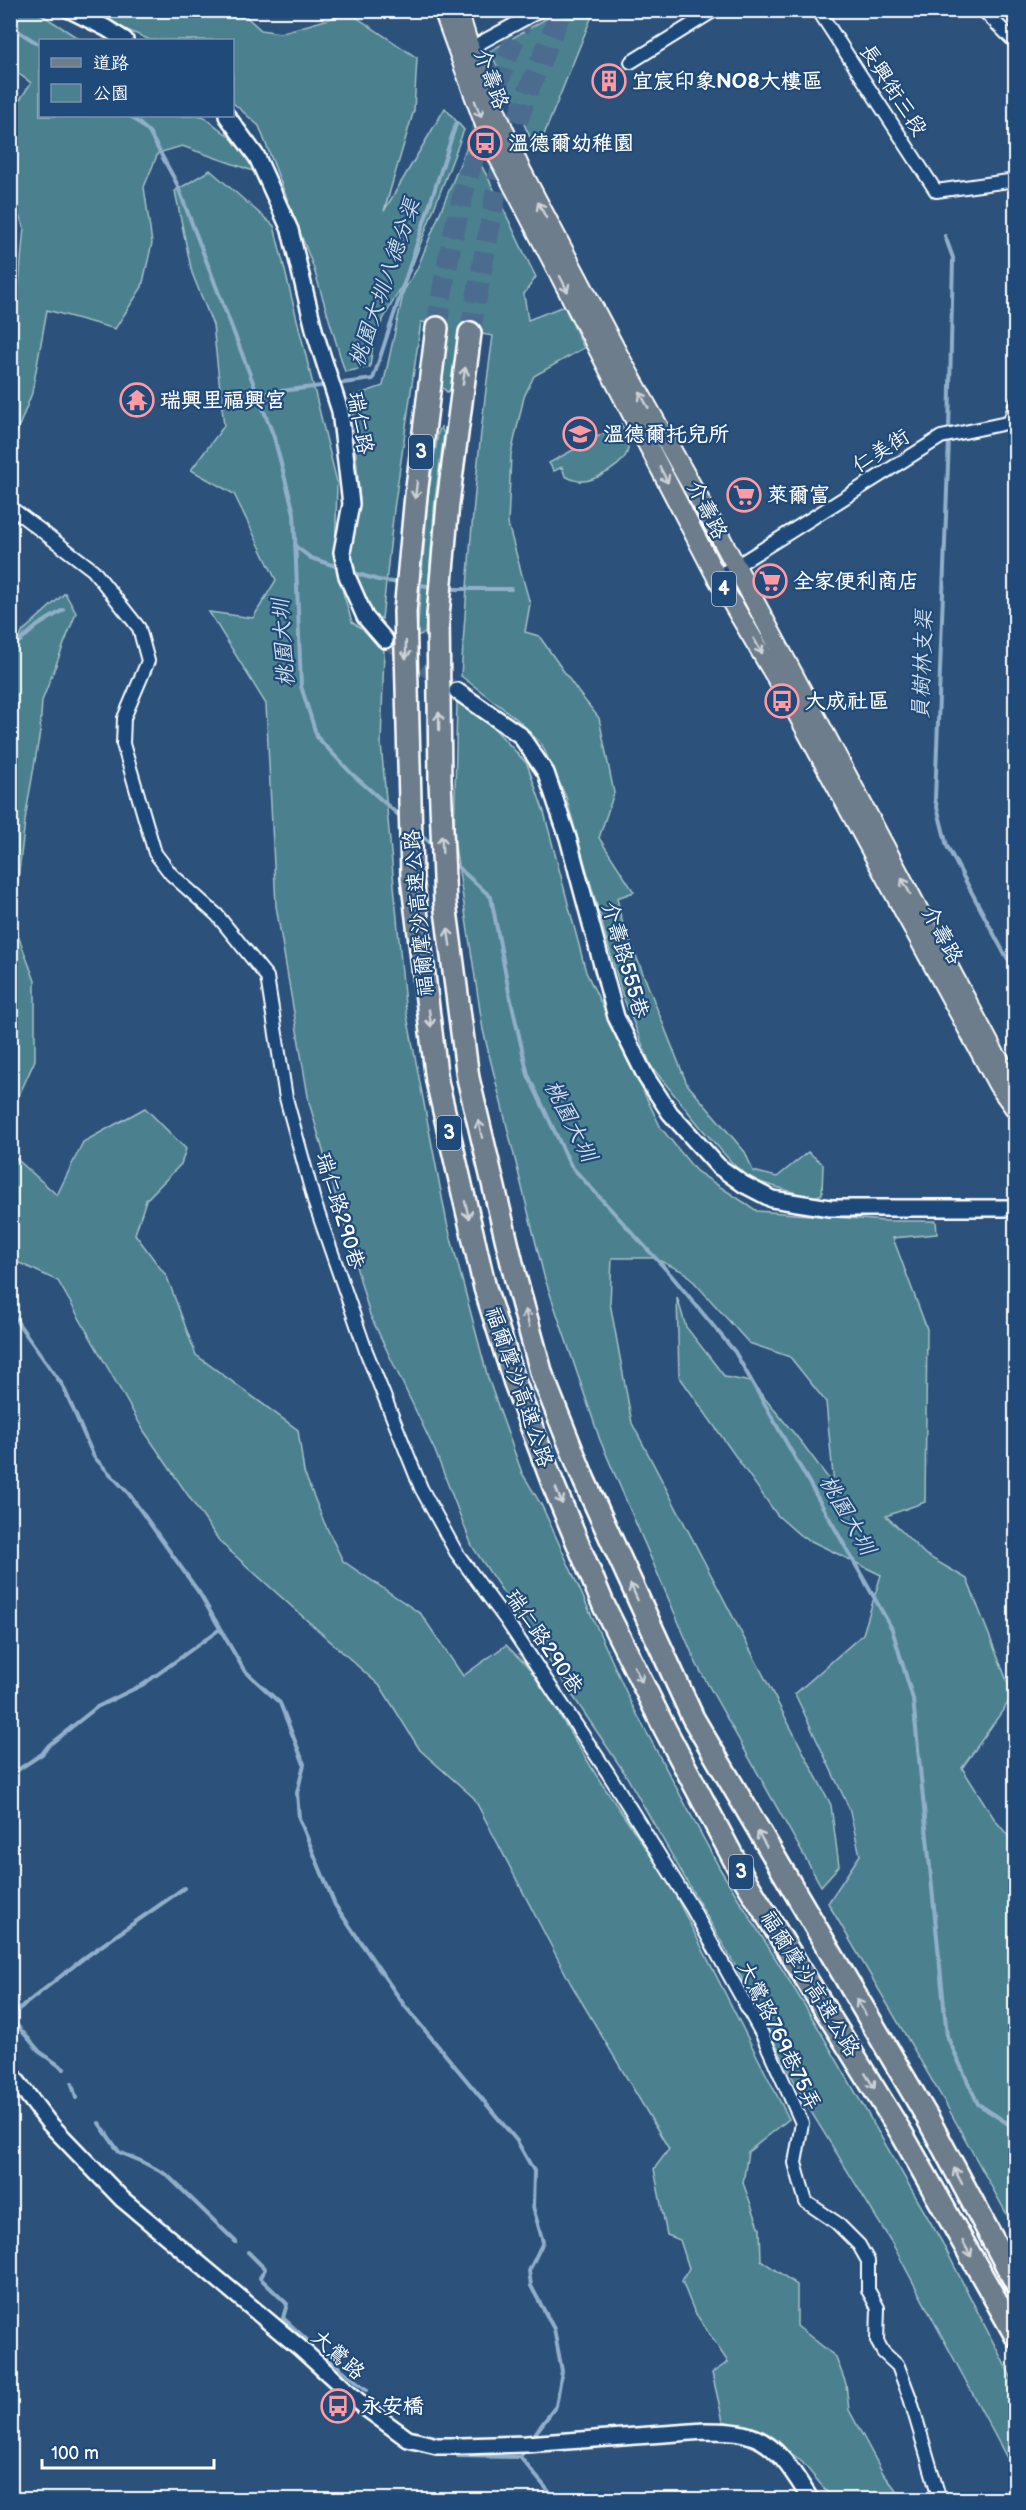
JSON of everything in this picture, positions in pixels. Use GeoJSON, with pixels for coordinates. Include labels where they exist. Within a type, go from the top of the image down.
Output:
{"type":"FeatureCollection","features":[{"type":"Feature","properties":{"kind":"highway","name":"福爾摩沙高速公路"},"geometry":{"type":"LineString","coordinates":[[437,328],[416,495],[405,612],[412,877],[437,1081],[485,1288],[515,1383],[604,1606],[665,1729],[745,1880],[903,2134],[1016,2336]]}},
{"type":"Feature","properties":{"kind":"highway","name":"福爾摩沙高速公路"},"geometry":{"type":"LineString","coordinates":[[470,333],[438,616],[440,780],[445,903],[468,1077],[508,1246],[542,1375],[584,1480],[693,1718],[927,2117],[1016,2283]]}},
{"type":"Feature","properties":{"kind":"highway"},"geometry":{"type":"LineString","coordinates":[[428,404],[460,410]]}},
{"type":"Feature","properties":{"kind":"main road","name":"介壽路"},"geometry":{"type":"LineString","coordinates":[[443,10],[519,166],[618,354],[736,566],[995,1054],[1016,1084]]}},
{"type":"Feature","properties":{"kind":"main road","name":"介壽路"},"geometry":{"type":"LineString","coordinates":[[458,10],[464,52],[493,147],[716,576],[794,708],[998,1085],[1016,1110]]}},
{"type":"Feature","properties":{"kind":"street"},"geometry":{"type":"LineString","coordinates":[[70,10],[122,39]]}},
{"type":"Feature","properties":{"kind":"street"},"geometry":{"type":"LineString","coordinates":[[464,52],[541,10]]}},
{"type":"Feature","properties":{"kind":"street"},"geometry":{"type":"LineString","coordinates":[[631,62],[715,10]]}},
{"type":"Feature","properties":{"kind":"street","name":"長興街三段"},"geometry":{"type":"LineString","coordinates":[[818,10],[936,191],[1016,180]]}},
{"type":"Feature","properties":{"kind":"street"},"geometry":{"type":"LineString","coordinates":[[982,10],[1016,43]]}},
{"type":"Feature","properties":{"kind":"street","name":"瑞仁路"},"geometry":{"type":"LineString","coordinates":[[228,117],[257,157],[290,230],[315,333],[340,411],[351,504],[342,552],[347,576],[365,617],[385,640]]}},
{"type":"Feature","properties":{"kind":"street"},"geometry":{"type":"LineString","coordinates":[[1013,421],[1016,403]]}},
{"type":"Feature","properties":{"kind":"street","name":"仁美街"},"geometry":{"type":"LineString","coordinates":[[716,576],[949,436],[1013,421]]}},
{"type":"Feature","properties":{"kind":"street","name":"瑞仁路290巷"},"geometry":{"type":"LineString","coordinates":[[10,507],[93,570],[139,628],[148,661],[124,718],[123,744],[155,853],[171,874],[217,915],[267,977],[286,1098],[315,1204],[366,1351],[421,1488],[456,1552],[506,1620],[608,1773],[711,1942]]}},
{"type":"Feature","properties":{"kind":"street","name":"介壽路555巷"},"geometry":{"type":"LineString","coordinates":[[457,691],[520,735],[546,773],[568,838],[616,1017],[646,1077],[670,1113],[718,1166],[743,1184],[772,1199],[830,1208],[1016,1208]]}},
{"type":"Feature","properties":{"kind":"street","name":"大鶯路769巷75弄"},"geometry":{"type":"LineString","coordinates":[[711,1942],[762,2034],[802,2123],[795,2163],[806,2202],[837,2223],[859,2245],[868,2261],[868,2290],[878,2308],[877,2341],[883,2352],[897,2366],[910,2397],[940,2499]]}},
{"type":"Feature","properties":{"kind":"street","name":"大鶯路"},"geometry":{"type":"LineString","coordinates":[[10,2072],[50,2123],[122,2199],[300,2348],[394,2431],[408,2439],[437,2446],[547,2443],[705,2430],[730,2432],[756,2438],[783,2459],[811,2499]]}},
{"type":"Feature","properties":{"kind":"green space"},"geometry":{"type":"Polygon","coordinates":[[[561,10],[594,11],[537,152],[490,51],[561,10]]]}},
{"type":"Feature","properties":{"kind":"green space"},"geometry":{"type":"Polygon","coordinates":[[[11,11],[36,11],[79,39],[39,39],[39,117],[204,117],[236,142],[256,172],[182,146],[158,153],[144,187],[152,243],[142,287],[115,329],[47,310],[32,393],[11,447],[11,373],[24,227],[11,198],[11,113],[31,83],[11,68],[11,11]]]}},
{"type":"Feature","properties":{"kind":"green space"},"geometry":{"type":"Polygon","coordinates":[[[84,11],[240,11],[261,30],[280,33],[350,13],[417,58],[414,110],[384,211],[445,108],[464,130],[410,271],[374,336],[370,367],[345,372],[313,266],[259,126],[234,104],[234,39],[148,39],[84,11]]]}},
{"type":"Feature","properties":{"kind":"green space"},"geometry":{"type":"Polygon","coordinates":[[[468,144],[496,193],[536,277],[524,294],[528,320],[564,306],[584,348],[534,376],[524,397],[511,454],[508,524],[530,604],[525,632],[539,636],[599,718],[614,793],[599,838],[634,892],[617,898],[621,918],[687,1084],[745,1152],[753,1171],[777,1177],[808,1152],[823,1164],[822,1194],[813,1198],[756,1181],[735,1166],[651,1066],[622,994],[566,797],[542,745],[518,720],[461,676],[482,421],[493,336],[465,331],[454,388],[447,392],[442,387],[447,327],[421,322],[394,509],[382,619],[368,612],[348,558],[360,502],[351,397],[383,386],[404,290],[417,269],[468,144]]]}},
{"type":"Feature","properties":{"kind":"green space"},"geometry":{"type":"Polygon","coordinates":[[[210,170],[274,226],[337,482],[335,566],[352,622],[381,642],[384,651],[381,744],[405,1005],[447,1223],[488,1378],[522,1473],[542,1506],[632,1705],[720,1869],[813,2019],[942,2242],[1015,2385],[1015,2473],[892,2243],[805,2102],[736,1967],[624,1772],[472,1546],[435,1451],[370,1315],[309,1102],[276,906],[266,704],[209,612],[253,618],[276,580],[234,494],[191,470],[224,426],[213,325],[192,273],[175,191],[210,170]]]}},
{"type":"Feature","properties":{"kind":"green space"},"geometry":{"type":"Polygon","coordinates":[[[621,424],[625,432],[620,435],[627,442],[628,450],[617,465],[599,476],[590,480],[574,480],[565,476],[562,467],[554,471],[549,463],[621,424]]]}},
{"type":"Feature","properties":{"kind":"green space"},"geometry":{"type":"Polygon","coordinates":[[[441,427],[444,434],[435,499],[425,633],[417,636],[428,497],[438,433],[441,427]]]}},
{"type":"Feature","properties":{"kind":"green space"},"geometry":{"type":"Polygon","coordinates":[[[65,593],[76,613],[42,701],[40,732],[26,813],[13,922],[35,981],[35,1060],[11,1113],[11,655],[23,631],[65,593]]]}},
{"type":"Feature","properties":{"kind":"green space"},"geometry":{"type":"Polygon","coordinates":[[[457,701],[482,715],[527,764],[544,812],[586,972],[661,1128],[696,1171],[757,1211],[886,1221],[936,1221],[937,1234],[893,1238],[927,1329],[925,1502],[886,1516],[926,1555],[967,1579],[1013,1696],[962,1768],[995,1820],[1015,1844],[1015,2229],[943,2099],[828,1903],[860,1855],[849,1808],[795,1694],[863,1634],[881,1575],[801,1536],[777,1515],[679,1376],[677,1297],[686,1327],[725,1377],[751,1382],[802,1443],[834,1486],[826,1402],[790,1357],[749,1343],[686,1273],[654,1258],[612,1258],[610,1303],[632,1423],[831,1805],[839,1866],[821,1886],[697,1665],[600,1440],[544,1276],[483,1030],[454,839],[457,701]]]}},
{"type":"Feature","properties":{"kind":"green space"},"geometry":{"type":"Polygon","coordinates":[[[145,1108],[186,1149],[181,1164],[146,1200],[135,1234],[167,1277],[196,1355],[298,1430],[304,1472],[343,1561],[421,1614],[463,1676],[506,1645],[534,1673],[598,1778],[668,1881],[789,2119],[748,2152],[743,2183],[760,2229],[761,2260],[797,2285],[797,2326],[836,2357],[846,2384],[849,2410],[883,2473],[903,2499],[833,2499],[802,2462],[760,2433],[723,2421],[712,2373],[728,2362],[694,2311],[682,2281],[689,2268],[680,2240],[667,2235],[654,2169],[669,2149],[571,1984],[474,1798],[420,1750],[381,1687],[220,1542],[144,1431],[58,1281],[11,1259],[11,1154],[57,1195],[83,1142],[145,1108]]]}},
{"type":"Feature","properties":{"kind":"waterway","name":"桃園大圳八德分渠"},"geometry":{"type":"LineString","coordinates":[[492,16],[493,10]]}},
{"type":"Feature","properties":{"kind":"waterway","name":"桃園大圳"},"geometry":{"type":"LineString","coordinates":[[10,26],[39,44]]}},
{"type":"Feature","properties":{"kind":"waterway","name":"桃園大圳"},"geometry":{"type":"LineString","coordinates":[[132,117],[149,132],[176,182],[274,437],[294,513],[301,686],[317,737],[352,774],[403,819]]}},
{"type":"Feature","properties":{"kind":"waterway","name":"桃園大圳八德分渠"},"geometry":{"type":"LineString","coordinates":[[336,384],[373,379],[456,124]]}},
{"type":"Feature","properties":{"kind":"waterway","name":"員樹林支渠"},"geometry":{"type":"LineString","coordinates":[[945,236],[953,258],[949,431]]}},
{"type":"Feature","properties":{"kind":"waterway","name":"桃園大圳八德分渠"},"geometry":{"type":"LineString","coordinates":[[257,394],[329,385]]}},
{"type":"Feature","properties":{"kind":"waterway","name":"員樹林支渠"},"geometry":{"type":"LineString","coordinates":[[949,439],[935,799],[947,846],[1004,953],[1016,970]]}},
{"type":"Feature","properties":{"kind":"waterway"},"geometry":{"type":"LineString","coordinates":[[295,546],[311,558],[341,568]]}},
{"type":"Feature","properties":{"kind":"waterway"},"geometry":{"type":"LineString","coordinates":[[351,572],[378,580],[400,583]]}},
{"type":"Feature","properties":{"kind":"waterway"},"geometry":{"type":"LineString","coordinates":[[413,584],[435,587]]}},
{"type":"Feature","properties":{"kind":"waterway"},"geometry":{"type":"LineString","coordinates":[[449,589],[511,589]]}},
{"type":"Feature","properties":{"kind":"waterway"},"geometry":{"type":"LineString","coordinates":[[10,652],[37,626],[63,610]]}},
{"type":"Feature","properties":{"kind":"waterway","name":"桃園大圳"},"geometry":{"type":"LineString","coordinates":[[418,832],[435,847]]}},
{"type":"Feature","properties":{"kind":"waterway","name":"桃園大圳"},"geometry":{"type":"LineString","coordinates":[[452,862],[491,897],[528,1075],[571,1166],[671,1275],[735,1352],[892,1629],[913,1699],[947,2036],[978,2104],[1016,2129]]}},
{"type":"Feature","properties":{"kind":"waterway"},"geometry":{"type":"LineString","coordinates":[[10,1309],[63,1386],[94,1457],[129,1494],[200,1594],[244,1670],[280,1703],[304,1764],[297,1793],[299,1818],[335,1905],[404,2005],[517,2141],[534,2171],[533,2207],[543,2242],[529,2271],[531,2286],[554,2329],[562,2371],[556,2406],[531,2439]]}},
{"type":"Feature","properties":{"kind":"waterway"},"geometry":{"type":"LineString","coordinates":[[10,1775],[42,1754],[49,1745],[97,1707],[144,1684],[220,1629]]}},
{"type":"Feature","properties":{"kind":"waterway"},"geometry":{"type":"LineString","coordinates":[[10,2016],[84,1958],[184,1888]]}},
{"type":"Feature","properties":{"kind":"waterway"},"geometry":{"type":"LineString","coordinates":[[15,2023],[40,2052],[64,2069]]}},
{"type":"Feature","properties":{"kind":"waterway"},"geometry":{"type":"LineString","coordinates":[[72,2084],[76,2098]]}},
{"type":"Feature","properties":{"kind":"waterway"},"geometry":{"type":"LineString","coordinates":[[99,2123],[119,2152],[167,2175],[236,2242]]}},
{"type":"Feature","properties":{"kind":"waterway"},"geometry":{"type":"LineString","coordinates":[[248,2252],[265,2269],[260,2278],[287,2304],[283,2318],[308,2341]]}},
{"type":"Feature","properties":{"kind":"waterway"},"geometry":{"type":"LineString","coordinates":[[321,2353],[367,2390]]}},
{"type":"Feature","properties":{"kind":"waterway"},"geometry":{"type":"LineString","coordinates":[[526,2448],[520,2457],[556,2500]]}},
{"type":"Feature","properties":{"kind":"waterway"},"geometry":{"type":"LineString","coordinates":[[458,2456],[520,2457]]}},
{"type":"Feature","properties":{"kind":"tunnel"},"geometry":{"type":"LineString","coordinates":[[437,328],[451,246],[471,166],[496,88],[526,10]]}},
{"type":"Feature","properties":{"kind":"tunnel"},"geometry":{"type":"LineString","coordinates":[[470,333],[500,171],[527,94],[562,10]]}},
{"type":"Feature","properties":{"kind":"tunnel"},"geometry":{"type":"LineString","coordinates":[[385,640],[457,691]]}},
{"type":"Feature","properties":{"kind":"place","name":"宜宸印象NO8大樓區"},"geometry":{"type":"Point","coordinates":[609,81]}},
{"type":"Feature","properties":{"kind":"place","name":"溫德爾幼稚園"},"geometry":{"type":"Point","coordinates":[485,143]}},
{"type":"Feature","properties":{"kind":"place","name":"瑞興里福興宮"},"geometry":{"type":"Point","coordinates":[137,400]}},
{"type":"Feature","properties":{"kind":"place","name":"溫德爾托兒所"},"geometry":{"type":"Point","coordinates":[580,434]}},
{"type":"Feature","properties":{"kind":"place","name":"萊爾富"},"geometry":{"type":"Point","coordinates":[744,495]}},
{"type":"Feature","properties":{"kind":"place","name":"全家便利商店"},"geometry":{"type":"Point","coordinates":[770,581]}},
{"type":"Feature","properties":{"kind":"place","name":"大成社區"},"geometry":{"type":"Point","coordinates":[782,701]}},
{"type":"Feature","properties":{"kind":"place","name":"永安橋"},"geometry":{"type":"Point","coordinates":[338,2406]}}]}
